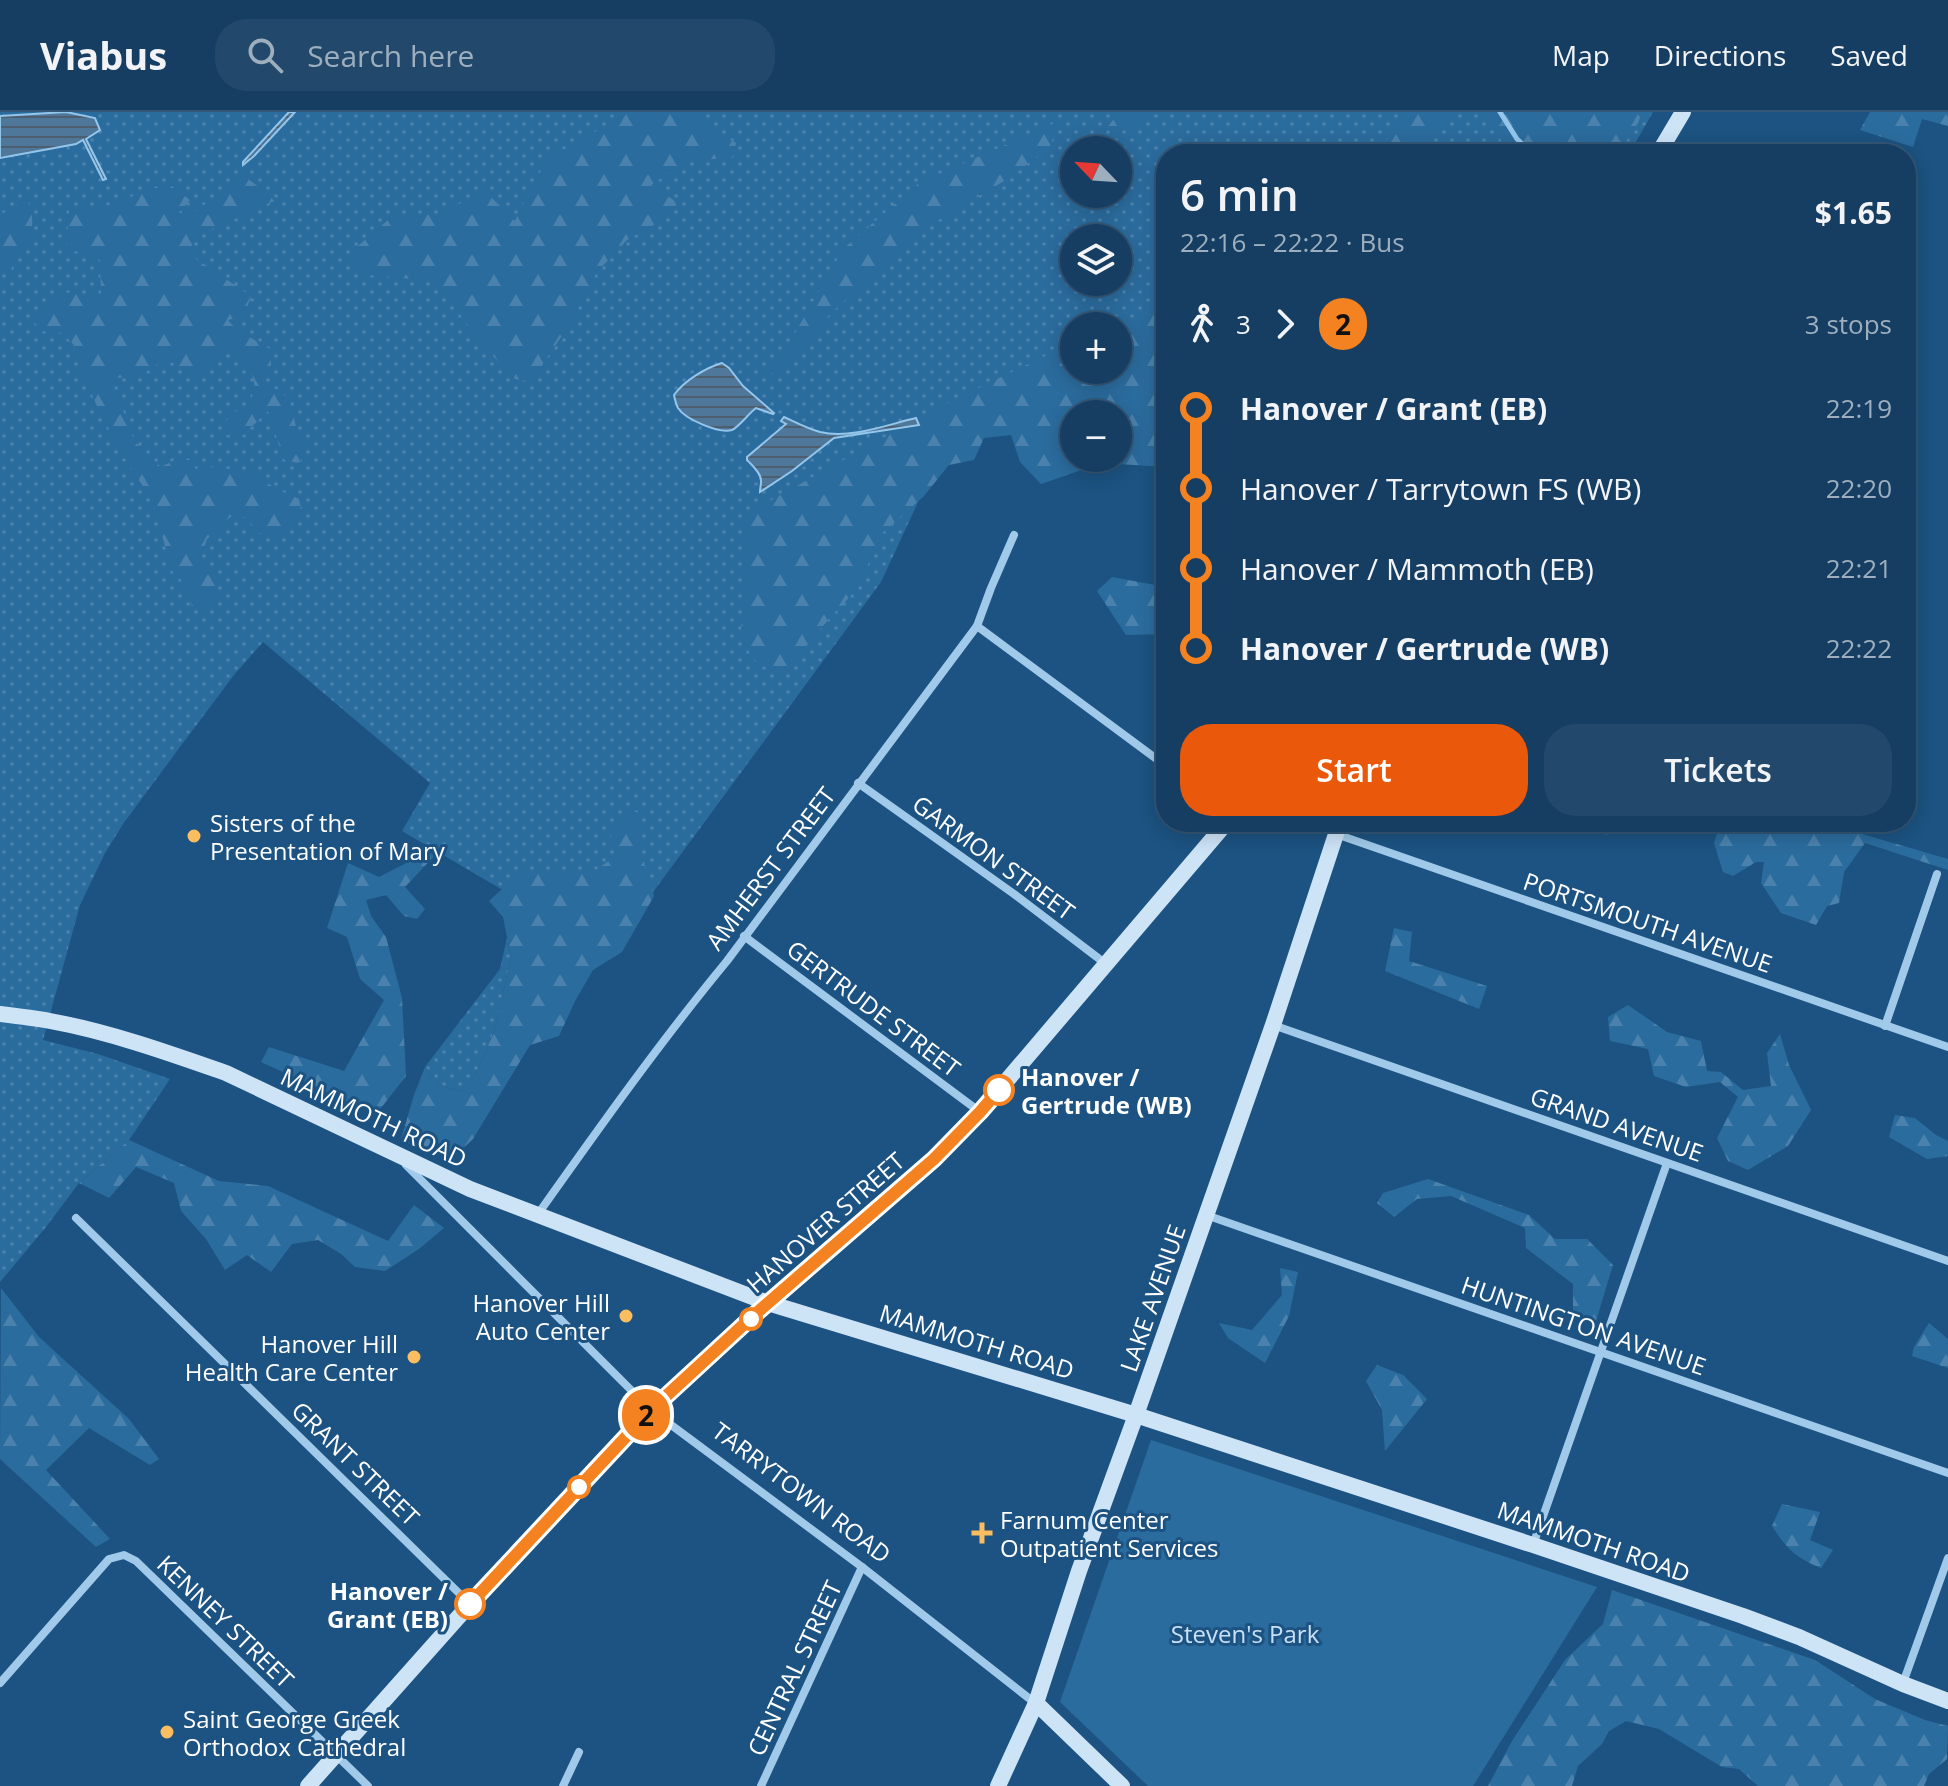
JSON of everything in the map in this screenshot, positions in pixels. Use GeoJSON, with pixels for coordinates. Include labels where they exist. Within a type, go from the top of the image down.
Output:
{"type":"FeatureCollection","features":[{"type":"Feature","properties":{"kind":"main road"},"geometry":{"type":"LineString","coordinates":[[1664,144],[1683,112]]}},
{"type":"Feature","properties":{"kind":"main road","name":"HANOVER STREET"},"geometry":{"type":"LineString","coordinates":[[308,1786],[470,1604],[651,1410],[768,1303],[914,1177],[980,1112],[1218,832]]}},
{"type":"Feature","properties":{"kind":"main road","name":"LAKE AVENUE"},"geometry":{"type":"LineString","coordinates":[[998,1786],[1036,1703],[1079,1571],[1273,1025],[1337,832]]}},
{"type":"Feature","properties":{"kind":"main road","name":"MAMMOTH ROAD"},"geometry":{"type":"LineString","coordinates":[[0,1014],[51,1021],[187,1059],[226,1073],[470,1189],[768,1303],[1136,1415],[1533,1545],[1757,1621],[1948,1701]]}},
{"type":"Feature","properties":{"kind":"main road","name":"TARRYTOWN ROAD"},"geometry":{"type":"LineString","coordinates":[[1036,1703],[1122,1786]]}},
{"type":"Feature","properties":{"kind":"street","name":"AMHERST STREET"},"geometry":{"type":"LineString","coordinates":[[538,1215],[613,1108],[977,626],[1014,535]]}},
{"type":"Feature","properties":{"kind":"street"},"geometry":{"type":"LineString","coordinates":[[977,626],[1156,759]]}},
{"type":"Feature","properties":{"kind":"street","name":"GARMON STREET"},"geometry":{"type":"LineString","coordinates":[[858,783],[1106,964]]}},
{"type":"Feature","properties":{"kind":"street","name":"PORTSMOUTH AVENUE"},"geometry":{"type":"LineString","coordinates":[[1349,832],[1948,1047]]}},
{"type":"Feature","properties":{"kind":"street"},"geometry":{"type":"LineString","coordinates":[[1885,1026],[1937,874]]}},
{"type":"Feature","properties":{"kind":"street","name":"GERTRUDE STREET"},"geometry":{"type":"LineString","coordinates":[[744,936],[980,1112]]}},
{"type":"Feature","properties":{"kind":"street","name":"GRAND AVENUE"},"geometry":{"type":"LineString","coordinates":[[1273,1025],[1948,1261]]}},
{"type":"Feature","properties":{"kind":"street","name":"TARRYTOWN ROAD"},"geometry":{"type":"LineString","coordinates":[[397,1155],[651,1410],[862,1567],[1036,1703]]}},
{"type":"Feature","properties":{"kind":"street"},"geometry":{"type":"LineString","coordinates":[[1533,1545],[1667,1163]]}},
{"type":"Feature","properties":{"kind":"street","name":"HUNTINGTON AVENUE"},"geometry":{"type":"LineString","coordinates":[[1206,1215],[1948,1473]]}},
{"type":"Feature","properties":{"kind":"street","name":"GRANT STREET"},"geometry":{"type":"LineString","coordinates":[[76,1218],[470,1604]]}},
{"type":"Feature","properties":{"kind":"street","name":"KENNEY STREET"},"geometry":{"type":"LineString","coordinates":[[0,1683],[109,1559],[124,1555],[136,1561],[368,1786]]}},
{"type":"Feature","properties":{"kind":"street"},"geometry":{"type":"LineString","coordinates":[[1903,1684],[1948,1558]]}},
{"type":"Feature","properties":{"kind":"street","name":"CENTRAL STREET"},"geometry":{"type":"LineString","coordinates":[[761,1786],[862,1567]]}},
{"type":"Feature","properties":{"kind":"street"},"geometry":{"type":"LineString","coordinates":[[563,1786],[579,1752]]}},
{"type":"Feature","properties":{"kind":"green space"},"geometry":{"type":"Polygon","coordinates":[[[0,112],[1653,112],[1635,144],[1156,144],[1156,366],[1132,370],[1132,312],[1060,312],[1060,380],[969,392],[881,582],[609,952],[402,831],[430,783],[263,642],[234,675],[123,824],[80,905],[43,1040],[98,1054],[170,1079],[129,1140],[79,1183],[0,1282],[0,112]]]}},
{"type":"Feature","properties":{"kind":"green space"},"geometry":{"type":"Polygon","coordinates":[[[630,112],[708,112],[699,121],[736,143],[733,157],[686,162],[651,185],[678,203],[668,217],[627,240],[597,272],[571,322],[531,382],[515,379],[479,341],[436,281],[366,275],[345,257],[394,215],[437,215],[485,191],[515,221],[533,183],[550,157],[630,112]]]}},
{"type":"Feature","properties":{"kind":"green space"},"geometry":{"type":"Polygon","coordinates":[[[1120,112],[1158,112],[1128,128],[1104,131],[1120,112]]]}},
{"type":"Feature","properties":{"kind":"green space"},"geometry":{"type":"Polygon","coordinates":[[[1406,112],[1454,112],[1423,144],[1376,144],[1386,141],[1406,112]]]}},
{"type":"Feature","properties":{"kind":"green space"},"geometry":{"type":"Polygon","coordinates":[[[1478,112],[1642,112],[1624,144],[1503,144],[1491,120],[1478,112]]]}},
{"type":"Feature","properties":{"kind":"green space"},"geometry":{"type":"Polygon","coordinates":[[[1870,112],[1948,112],[1948,126],[1922,119],[1914,144],[1904,144],[1860,130],[1870,112]]]}},
{"type":"Feature","properties":{"kind":"green space"},"geometry":{"type":"Polygon","coordinates":[[[1059,121],[1050,147],[1009,178],[927,227],[830,314],[787,369],[766,375],[779,361],[843,249],[919,183],[1059,121]]]}},
{"type":"Feature","properties":{"kind":"green space"},"geometry":{"type":"Polygon","coordinates":[[[245,177],[274,201],[195,237],[189,254],[251,296],[244,316],[228,320],[242,333],[270,349],[271,365],[265,382],[289,398],[306,455],[298,463],[284,460],[268,411],[243,435],[227,435],[224,425],[231,413],[249,406],[255,387],[251,368],[228,353],[194,376],[166,359],[141,375],[111,379],[135,442],[161,467],[175,460],[190,460],[196,469],[210,467],[248,471],[299,499],[302,515],[282,533],[271,535],[255,532],[248,517],[230,517],[207,539],[201,557],[217,572],[217,595],[205,609],[192,606],[184,583],[172,571],[152,499],[129,466],[99,411],[73,344],[62,333],[40,331],[34,321],[46,300],[70,292],[101,298],[100,260],[87,253],[66,250],[69,210],[120,204],[145,188],[175,188],[190,200],[179,212],[186,217],[245,177]]]}},
{"type":"Feature","properties":{"kind":"green space"},"geometry":{"type":"Polygon","coordinates":[[[27,199],[32,219],[31,231],[10,274],[0,267],[0,215],[27,199]]]}},
{"type":"Feature","properties":{"kind":"green space"},"geometry":{"type":"Polygon","coordinates":[[[1156,308],[1156,466],[1132,465],[1132,400],[1060,400],[1060,472],[1076,472],[1041,484],[1020,462],[1011,435],[984,438],[974,460],[949,465],[923,497],[880,535],[859,587],[782,675],[757,663],[740,639],[745,588],[746,514],[939,407],[1060,349],[1060,384],[1132,384],[1132,318],[1156,308]]]}},
{"type":"Feature","properties":{"kind":"green space"},"geometry":{"type":"Polygon","coordinates":[[[1112,577],[1156,585],[1156,634],[1126,635],[1097,591],[1112,577]]]}},
{"type":"Feature","properties":{"kind":"green space"},"geometry":{"type":"Polygon","coordinates":[[[627,810],[641,813],[642,856],[654,896],[622,952],[593,970],[559,1036],[530,1045],[473,1139],[454,1157],[419,1149],[401,1139],[425,1067],[441,1086],[460,1091],[476,1074],[495,1029],[511,957],[503,917],[489,901],[519,873],[590,874],[616,856],[609,828],[627,810]]]}},
{"type":"Feature","properties":{"kind":"green space"},"geometry":{"type":"Polygon","coordinates":[[[1718,832],[1855,832],[1948,859],[1948,870],[1865,843],[1844,872],[1839,903],[1827,906],[1816,925],[1781,913],[1761,883],[1764,862],[1756,862],[1733,876],[1723,872],[1714,843],[1718,832]]]}},
{"type":"Feature","properties":{"kind":"green space"},"geometry":{"type":"Polygon","coordinates":[[[438,852],[405,887],[425,909],[417,919],[404,916],[386,895],[366,900],[371,916],[386,937],[402,998],[406,1076],[377,1115],[261,1062],[269,1047],[344,1071],[384,1000],[360,979],[347,937],[327,928],[348,863],[379,877],[420,856],[438,852]]]}},
{"type":"Feature","properties":{"kind":"green space"},"geometry":{"type":"Polygon","coordinates":[[[1394,928],[1412,932],[1409,961],[1487,986],[1479,1009],[1385,971],[1394,928]]]}},
{"type":"Feature","properties":{"kind":"green space"},"geometry":{"type":"Polygon","coordinates":[[[507,938],[511,957],[495,1029],[476,1074],[460,1091],[441,1086],[425,1067],[500,969],[507,938]]]}},
{"type":"Feature","properties":{"kind":"green space"},"geometry":{"type":"Polygon","coordinates":[[[1628,1005],[1667,1032],[1701,1041],[1707,1071],[1721,1072],[1743,1090],[1771,1086],[1767,1053],[1780,1034],[1789,1065],[1811,1110],[1788,1146],[1748,1170],[1728,1161],[1717,1138],[1738,1097],[1720,1082],[1686,1087],[1654,1076],[1648,1049],[1610,1041],[1608,1017],[1628,1005]]]}},
{"type":"Feature","properties":{"kind":"green space"},"geometry":{"type":"Polygon","coordinates":[[[1895,1115],[1915,1118],[1948,1141],[1948,1156],[1927,1159],[1889,1137],[1895,1115]]]}},
{"type":"Feature","properties":{"kind":"green space"},"geometry":{"type":"Polygon","coordinates":[[[129,1140],[219,1181],[268,1186],[388,1241],[414,1205],[444,1228],[385,1271],[355,1267],[318,1240],[292,1244],[271,1272],[247,1255],[225,1270],[206,1239],[181,1211],[174,1183],[136,1167],[109,1198],[79,1183],[129,1140]]]}},
{"type":"Feature","properties":{"kind":"green space"},"geometry":{"type":"Polygon","coordinates":[[[1428,1179],[1529,1215],[1555,1239],[1587,1239],[1613,1265],[1596,1321],[1573,1317],[1573,1284],[1526,1248],[1525,1228],[1451,1196],[1417,1199],[1394,1217],[1377,1203],[1383,1193],[1428,1179]]]}},
{"type":"Feature","properties":{"kind":"green space"},"geometry":{"type":"Polygon","coordinates":[[[1280,1268],[1298,1272],[1289,1316],[1265,1363],[1228,1338],[1219,1323],[1252,1330],[1282,1295],[1280,1268]]]}},
{"type":"Feature","properties":{"kind":"green space"},"geometry":{"type":"Polygon","coordinates":[[[1,1288],[39,1337],[129,1419],[159,1459],[150,1465],[89,1428],[46,1470],[110,1539],[96,1547],[0,1459],[1,1288]]]}},
{"type":"Feature","properties":{"kind":"green space"},"geometry":{"type":"Polygon","coordinates":[[[1929,1323],[1948,1339],[1948,1368],[1912,1356],[1929,1323]]]}},
{"type":"Feature","properties":{"kind":"green space"},"geometry":{"type":"Polygon","coordinates":[[[1377,1365],[1403,1375],[1427,1399],[1385,1451],[1382,1410],[1366,1381],[1377,1365]]]}},
{"type":"Feature","properties":{"kind":"green space","name":"Steven's Park"},"geometry":{"type":"Polygon","coordinates":[[[1151,1440],[1597,1587],[1473,1786],[1148,1786],[1060,1702],[1151,1440]]]}},
{"type":"Feature","properties":{"kind":"green space"},"geometry":{"type":"Polygon","coordinates":[[[1782,1504],[1820,1512],[1810,1540],[1833,1550],[1821,1568],[1792,1552],[1772,1526],[1782,1504]]]}},
{"type":"Feature","properties":{"kind":"green space"},"geometry":{"type":"Polygon","coordinates":[[[1612,1590],[1815,1660],[1875,1699],[1948,1726],[1947,1759],[1929,1774],[1924,1786],[1758,1786],[1739,1769],[1722,1767],[1659,1729],[1626,1721],[1609,1731],[1602,1744],[1578,1766],[1572,1786],[1488,1786],[1512,1741],[1565,1660],[1603,1624],[1612,1590]]]}},
{"type":"Feature","properties":{"kind":"shaded area"},"geometry":{"type":"Polygon","coordinates":[[[66,112],[95,118],[100,130],[86,139],[106,179],[103,180],[83,140],[76,144],[0,158],[0,116],[66,112]]]}},
{"type":"Feature","properties":{"kind":"shaded area"},"geometry":{"type":"Polygon","coordinates":[[[289,112],[295,112],[243,165],[243,162],[289,112]]]}},
{"type":"Feature","properties":{"kind":"shaded area"},"geometry":{"type":"Polygon","coordinates":[[[722,363],[774,413],[756,408],[735,428],[726,431],[703,425],[682,412],[674,395],[695,376],[722,363]]]}},
{"type":"Feature","properties":{"kind":"shaded area"},"geometry":{"type":"Polygon","coordinates":[[[784,417],[832,434],[868,430],[916,418],[919,425],[834,438],[760,492],[760,476],[747,457],[786,424],[781,421],[784,417]]]}},
{"type":"Feature","properties":{"kind":"waterway"},"geometry":{"type":"LineString","coordinates":[[1500,112],[1522,144]]}},
{"type":"Feature","properties":{"kind":"bus line","name":"2"},"geometry":{"type":"LineString","coordinates":[[470,1604],[651,1410],[753,1316],[934,1159],[999,1090]]}},
{"type":"Feature","properties":{"kind":"place","name":"Sisters of the Presentation of Mary"},"geometry":{"type":"Point","coordinates":[194,836]}},
{"type":"Feature","properties":{"kind":"place","name":"Hanover / Gertrude (WB)"},"geometry":{"type":"Point","coordinates":[999,1090]}},
{"type":"Feature","properties":{"kind":"place","name":"Hanover Hill Auto Center"},"geometry":{"type":"Point","coordinates":[626,1316]}},
{"type":"Feature","properties":{"kind":"place","name":"Hanover Hill Health Care Center"},"geometry":{"type":"Point","coordinates":[414,1357]}},
{"type":"Feature","properties":{"kind":"place","name":"Farnum Center Outpatient Services"},"geometry":{"type":"Point","coordinates":[982,1533]}},
{"type":"Feature","properties":{"kind":"place","name":"Hanover / Grant (EB)"},"geometry":{"type":"Point","coordinates":[470,1604]}},
{"type":"Feature","properties":{"kind":"place","name":"Saint George Greek Orthodox Cathedral"},"geometry":{"type":"Point","coordinates":[167,1732]}}]}
